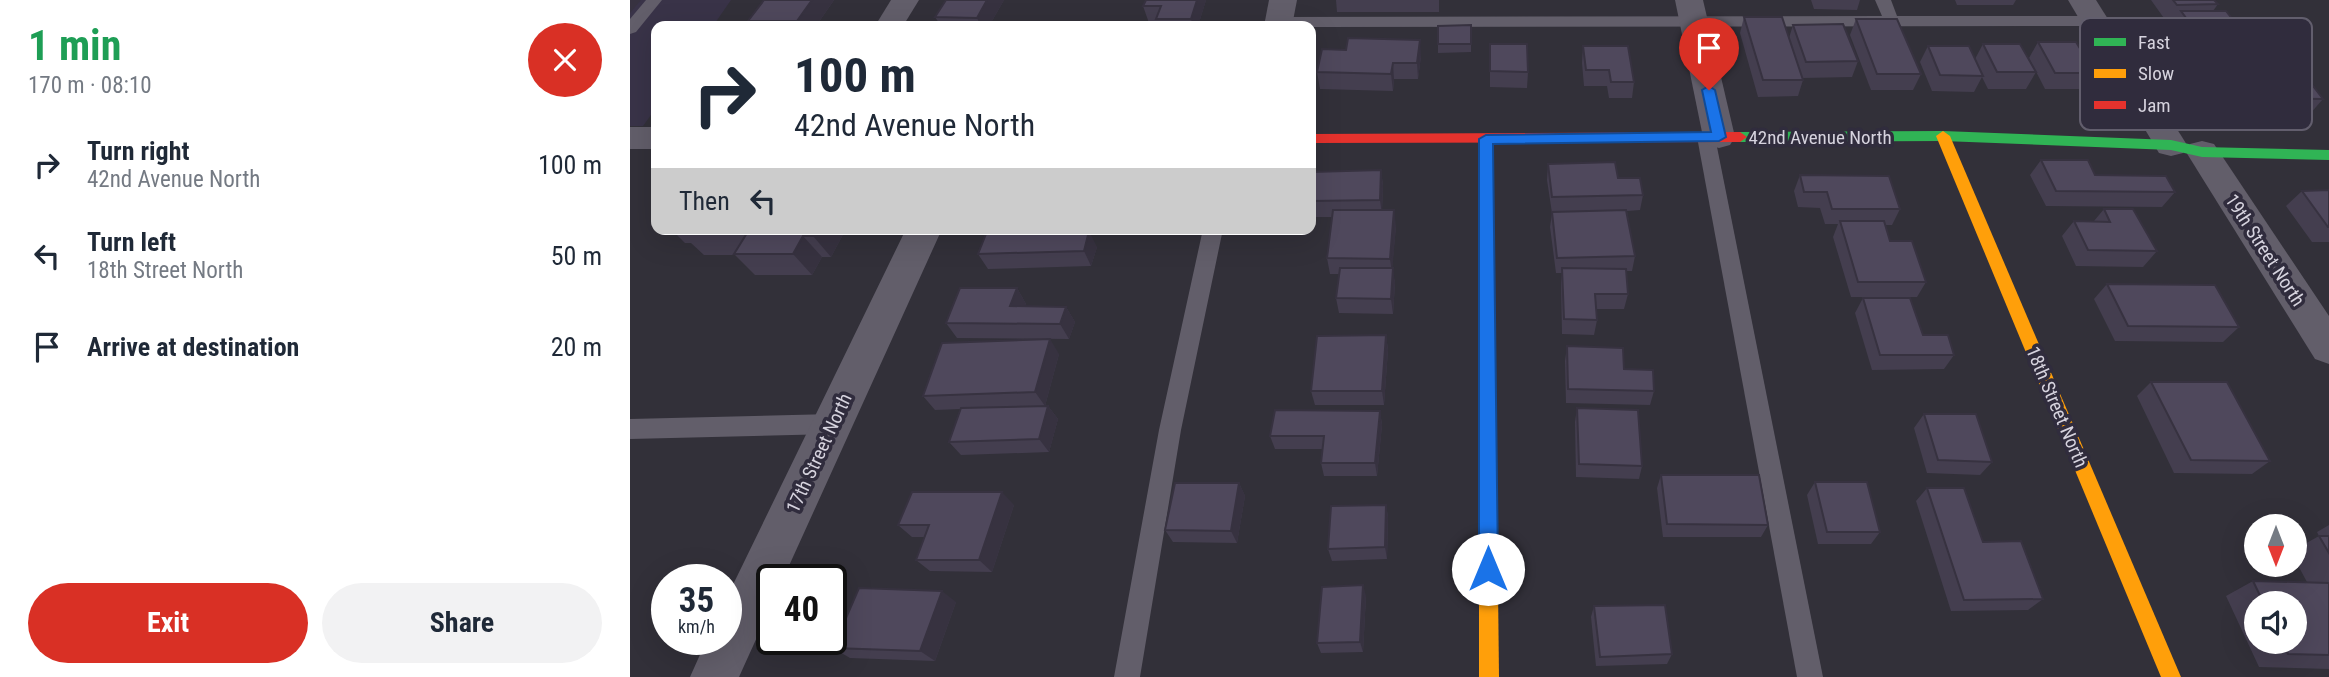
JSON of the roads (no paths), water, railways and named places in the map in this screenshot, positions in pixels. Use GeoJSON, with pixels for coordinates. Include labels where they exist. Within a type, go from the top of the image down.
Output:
{"type":"FeatureCollection","features":[{"type":"Feature","properties":{"kind":"street"},"geometry":{"type":"LineString","coordinates":[[892,21],[905,0]]}},
{"type":"Feature","properties":{"kind":"street"},"geometry":{"type":"LineString","coordinates":[[1692,10],[1712,137]]}},
{"type":"Feature","properties":{"kind":"street","name":"19th Street North"},"geometry":{"type":"LineString","coordinates":[[2173,130],[2329,348]]}},
{"type":"Feature","properties":{"kind":"street","name":"42nd Avenue North"},"geometry":{"type":"LineString","coordinates":[[1316,139],[1943,136],[2329,155]]}},
{"type":"Feature","properties":{"kind":"street","name":"18th Street North"},"geometry":{"type":"LineString","coordinates":[[1943,136],[2171,677]]}},
{"type":"Feature","properties":{"kind":"street"},"geometry":{"type":"LineString","coordinates":[[630,138],[651,138]]}},
{"type":"Feature","properties":{"kind":"street"},"geometry":{"type":"LineString","coordinates":[[1486,139],[1489,677]]}},
{"type":"Feature","properties":{"kind":"street","name":"17th Street North"},"geometry":{"type":"LineString","coordinates":[[714,677],[921,235]]}},
{"type":"Feature","properties":{"kind":"lane"},"geometry":{"type":"LineString","coordinates":[[630,29],[654,0]]}},
{"type":"Feature","properties":{"kind":"lane"},"geometry":{"type":"LineString","coordinates":[[1883,0],[1891,20]]}},
{"type":"Feature","properties":{"kind":"lane"},"geometry":{"type":"LineString","coordinates":[[1280,16],[1478,16],[1692,10],[1891,20],[2088,10]]}},
{"type":"Feature","properties":{"kind":"lane"},"geometry":{"type":"LineString","coordinates":[[1712,137],[1810,677]]}},
{"type":"Feature","properties":{"kind":"lane"},"geometry":{"type":"LineString","coordinates":[[1127,677],[1170,430],[1212,235]]}},
{"type":"Feature","properties":{"kind":"lane"},"geometry":{"type":"LineString","coordinates":[[630,429],[833,424]]}}]}
